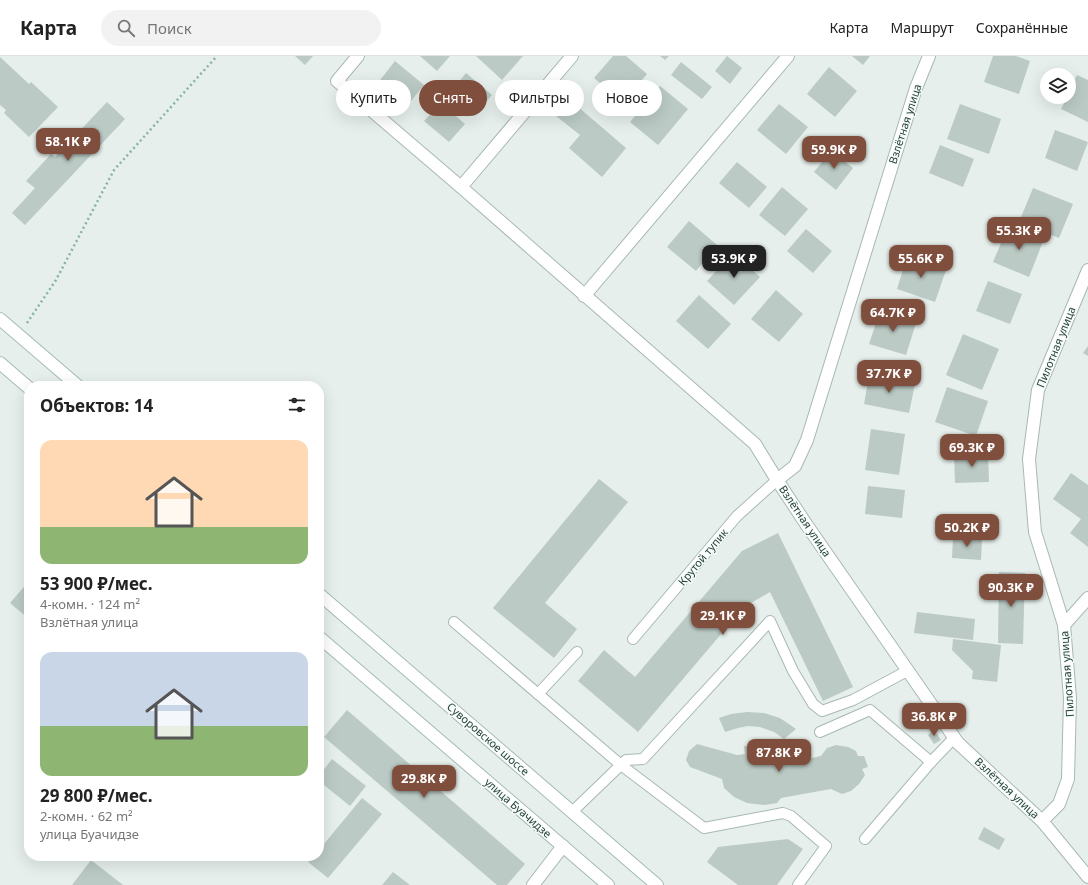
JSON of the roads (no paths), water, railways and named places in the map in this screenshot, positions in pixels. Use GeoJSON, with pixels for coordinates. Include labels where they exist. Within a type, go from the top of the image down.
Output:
{"type":"FeatureCollection","features":[{"type":"Feature","properties":{"kind":"street"},"geometry":{"type":"LineString","coordinates":[[358,56],[337,81],[754,444],[777,480]]}},
{"type":"Feature","properties":{"kind":"street"},"geometry":{"type":"LineString","coordinates":[[461,188],[572,56]]}},
{"type":"Feature","properties":{"kind":"street"},"geometry":{"type":"LineString","coordinates":[[584,296],[788,56]]}},
{"type":"Feature","properties":{"kind":"street","name":"Взлётная улица"},"geometry":{"type":"LineString","coordinates":[[929,56],[916,88],[807,440],[795,466],[777,480],[954,738],[1042,821]]}},
{"type":"Feature","properties":{"kind":"street","name":"Пилотная улица"},"geometry":{"type":"LineString","coordinates":[[1042,821],[1059,804],[1068,779],[1070,698],[1064,625],[1035,532],[1029,459],[1038,390],[1088,270]]}},
{"type":"Feature","properties":{"kind":"street"},"geometry":{"type":"LineString","coordinates":[[0,318],[72,381]]}},
{"type":"Feature","properties":{"kind":"street"},"geometry":{"type":"LineString","coordinates":[[0,363],[24,384]]}},
{"type":"Feature","properties":{"kind":"street","name":"Суворовское шоссе"},"geometry":{"type":"LineString","coordinates":[[324,598],[657,885]]}},
{"type":"Feature","properties":{"kind":"street"},"geometry":{"type":"LineString","coordinates":[[1064,625],[1088,598]]}},
{"type":"Feature","properties":{"kind":"street","name":"улица Буачидзе"},"geometry":{"type":"LineString","coordinates":[[324,641],[608,885]]}},
{"type":"Feature","properties":{"kind":"street"},"geometry":{"type":"LineString","coordinates":[[1042,821],[1088,877]]}},
{"type":"Feature","properties":{"kind":"street"},"geometry":{"type":"LineString","coordinates":[[533,885],[563,846]]}},
{"type":"Feature","properties":{"kind":"lane","name":"Крутой тупик"},"geometry":{"type":"LineString","coordinates":[[634,639],[737,516],[777,480]]}},
{"type":"Feature","properties":{"kind":"lane"},"geometry":{"type":"LineString","coordinates":[[572,812],[626,760],[643,759],[770,621],[801,684],[813,704],[822,711],[853,700],[907,671]]}},
{"type":"Feature","properties":{"kind":"lane"},"geometry":{"type":"LineString","coordinates":[[454,622],[621,765],[704,828],[783,813],[791,816],[826,846],[798,885]]}},
{"type":"Feature","properties":{"kind":"lane"},"geometry":{"type":"LineString","coordinates":[[538,694],[577,652]]}},
{"type":"Feature","properties":{"kind":"lane"},"geometry":{"type":"LineString","coordinates":[[820,732],[870,710],[931,762]]}},
{"type":"Feature","properties":{"kind":"lane"},"geometry":{"type":"LineString","coordinates":[[865,839],[931,762],[954,738]]}}]}
